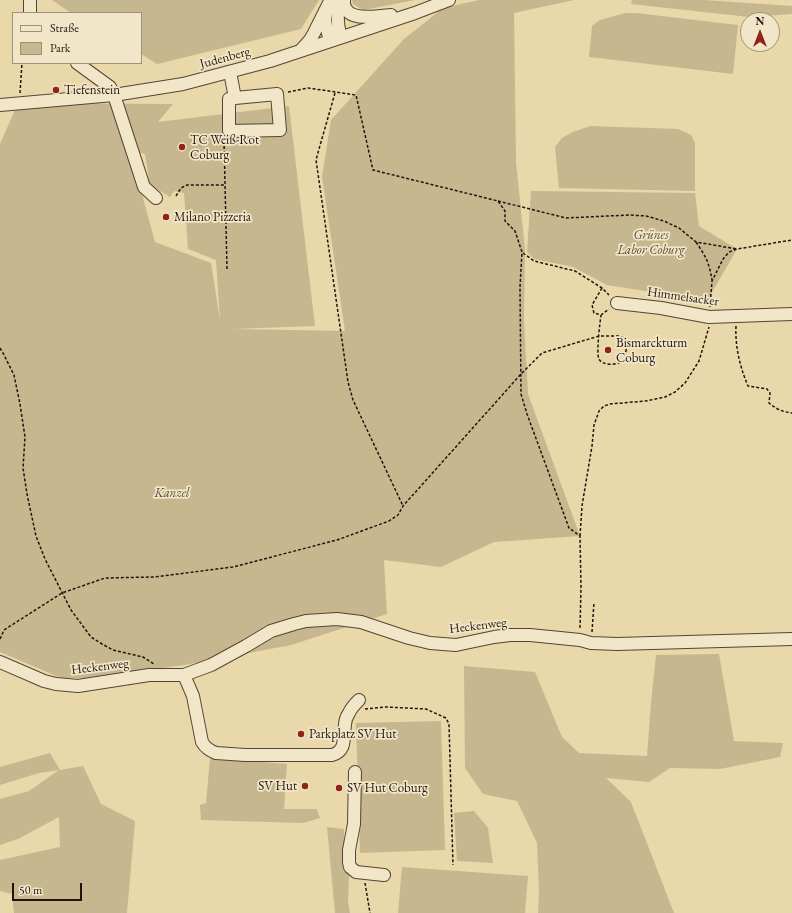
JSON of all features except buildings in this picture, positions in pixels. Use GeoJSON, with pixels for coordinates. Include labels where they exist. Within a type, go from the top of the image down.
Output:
{"type":"FeatureCollection","features":[{"type":"Feature","properties":{"kind":"street"},"geometry":{"type":"LineString","coordinates":[[30,0],[30,12]]}},
{"type":"Feature","properties":{"kind":"street"},"geometry":{"type":"LineString","coordinates":[[344,0],[346,10],[349,14],[354,16],[371,17],[414,13]]}},
{"type":"Feature","properties":{"kind":"street","name":"Judenberg"},"geometry":{"type":"LineString","coordinates":[[0,105],[114,95],[183,84],[270,61],[449,0]]}},
{"type":"Feature","properties":{"kind":"street"},"geometry":{"type":"LineString","coordinates":[[299,51],[310,40],[333,1],[338,8],[338,28],[336,39]]}},
{"type":"Feature","properties":{"kind":"street"},"geometry":{"type":"LineString","coordinates":[[78,64],[110,87],[114,95],[144,187],[156,198]]}},
{"type":"Feature","properties":{"kind":"street"},"geometry":{"type":"LineString","coordinates":[[230,72],[235,98]]}},
{"type":"Feature","properties":{"kind":"street"},"geometry":{"type":"LineString","coordinates":[[277,94],[280,130],[229,131],[229,99],[277,94]]}},
{"type":"Feature","properties":{"kind":"street","name":"Himmelsacker"},"geometry":{"type":"LineString","coordinates":[[617,303],[661,308],[709,317],[792,314]]}},
{"type":"Feature","properties":{"kind":"street","name":"Heckenweg"},"geometry":{"type":"LineString","coordinates":[[0,662],[44,681],[56,684],[78,686],[149,675],[184,675],[212,665],[271,631],[306,621],[337,619],[360,622],[409,638],[430,643],[456,645],[510,635],[530,635],[586,642],[632,644],[792,639]]}},
{"type":"Feature","properties":{"kind":"street"},"geometry":{"type":"LineString","coordinates":[[184,675],[193,696],[202,742],[204,746],[216,753],[245,755],[336,754],[342,749],[344,744],[345,724],[349,711],[359,700]]}},
{"type":"Feature","properties":{"kind":"street"},"geometry":{"type":"LineString","coordinates":[[355,772],[354,824],[349,850],[350,867],[356,872],[384,874]]}},
{"type":"Feature","properties":{"kind":"path"},"geometry":{"type":"LineString","coordinates":[[19,103],[22,64]]}},
{"type":"Feature","properties":{"kind":"path"},"geometry":{"type":"LineString","coordinates":[[277,94],[308,88],[356,95],[373,170],[566,218],[629,215],[646,216],[664,221],[679,228],[696,242],[706,256],[710,266],[712,280],[709,327],[699,361],[685,383],[676,392],[665,397],[646,402],[610,404],[604,406],[599,411],[594,425],[582,506],[580,536],[581,587],[586,642]]}},
{"type":"Feature","properties":{"kind":"path"},"geometry":{"type":"LineString","coordinates":[[336,92],[316,160],[348,382],[353,400],[403,506]]}},
{"type":"Feature","properties":{"kind":"path"},"geometry":{"type":"LineString","coordinates":[[227,269],[224,141],[229,131]]}},
{"type":"Feature","properties":{"kind":"path"},"geometry":{"type":"LineString","coordinates":[[176,196],[181,188],[186,185],[225,185]]}},
{"type":"Feature","properties":{"kind":"path"},"geometry":{"type":"LineString","coordinates":[[498,201],[505,210],[505,220],[514,230],[522,252],[520,287],[522,394],[527,414],[568,528],[580,536]]}},
{"type":"Feature","properties":{"kind":"path"},"geometry":{"type":"LineString","coordinates":[[712,280],[723,259],[729,252],[737,249],[792,240]]}},
{"type":"Feature","properties":{"kind":"path"},"geometry":{"type":"LineString","coordinates":[[696,242],[737,249]]}},
{"type":"Feature","properties":{"kind":"path"},"geometry":{"type":"LineString","coordinates":[[0,639],[4,630],[62,593],[105,578],[154,576],[233,566],[337,540],[390,521],[398,515],[403,506],[521,374],[542,353],[599,336],[620,336],[627,344],[625,358],[620,364],[616,365],[602,363],[598,356],[599,336],[601,315],[617,303],[602,288],[575,271],[534,261],[522,252]]}},
{"type":"Feature","properties":{"kind":"path"},"geometry":{"type":"LineString","coordinates":[[601,315],[594,313],[592,305],[602,288]]}},
{"type":"Feature","properties":{"kind":"path"},"geometry":{"type":"LineString","coordinates":[[737,316],[736,338],[738,356],[748,386],[766,389],[770,393],[769,403],[776,409],[792,413]]}},
{"type":"Feature","properties":{"kind":"path"},"geometry":{"type":"LineString","coordinates":[[0,348],[14,375],[25,437],[23,468],[27,494],[36,536],[45,559],[71,610],[91,637],[114,650],[143,656],[154,664]]}},
{"type":"Feature","properties":{"kind":"path"},"geometry":{"type":"LineString","coordinates":[[586,642],[594,620],[594,602]]}},
{"type":"Feature","properties":{"kind":"path"},"geometry":{"type":"LineString","coordinates":[[349,711],[386,707],[426,709],[446,718],[449,724],[453,865]]}},
{"type":"Feature","properties":{"kind":"path"},"geometry":{"type":"LineString","coordinates":[[364,873],[370,913]]}},
{"type":"Feature","properties":{"kind":"green space"},"geometry":{"type":"Polygon","coordinates":[[[52,0],[319,0],[301,29],[157,64],[142,55],[142,12],[70,12],[52,0]]]}},
{"type":"Feature","properties":{"kind":"green space"},"geometry":{"type":"Polygon","coordinates":[[[352,0],[415,0],[363,10],[353,4],[352,0]]]}},
{"type":"Feature","properties":{"kind":"green space","name":"Kanzel"},"geometry":{"type":"Polygon","coordinates":[[[479,0],[574,0],[514,13],[516,162],[525,249],[524,321],[528,394],[580,536],[494,542],[441,567],[384,560],[387,614],[291,645],[185,665],[87,678],[61,678],[0,652],[0,144],[18,103],[173,104],[158,122],[289,106],[315,326],[233,329],[345,331],[322,177],[331,120],[404,39],[443,8],[479,0]],[[130,150],[155,242],[211,263],[220,320],[216,260],[188,249],[184,193],[174,191],[170,197],[150,185],[145,154],[130,150]]]}},
{"type":"Feature","properties":{"kind":"green space"},"geometry":{"type":"Polygon","coordinates":[[[632,0],[704,0],[792,6],[792,14],[780,15],[780,12],[740,12],[740,16],[631,4],[632,0]]]}},
{"type":"Feature","properties":{"kind":"green space"},"geometry":{"type":"Polygon","coordinates":[[[625,13],[738,25],[733,74],[589,57],[592,26],[600,20],[625,13]]]}},
{"type":"Feature","properties":{"kind":"green space"},"geometry":{"type":"Polygon","coordinates":[[[590,126],[678,129],[691,135],[695,143],[695,191],[559,188],[555,147],[562,138],[590,126]]]}},
{"type":"Feature","properties":{"kind":"green space","name":"Grünes Labor Coburg"},"geometry":{"type":"Polygon","coordinates":[[[531,191],[695,193],[699,226],[737,249],[707,301],[607,285],[573,267],[534,259],[527,252],[531,191]]]}},
{"type":"Feature","properties":{"kind":"green space"},"geometry":{"type":"Polygon","coordinates":[[[719,654],[734,741],[783,743],[780,757],[720,769],[670,768],[649,782],[606,778],[631,802],[674,913],[538,913],[539,891],[537,843],[517,801],[483,794],[465,768],[464,666],[535,672],[562,737],[579,753],[647,756],[656,655],[719,654]]]}},
{"type":"Feature","properties":{"kind":"green space"},"geometry":{"type":"Polygon","coordinates":[[[441,721],[445,850],[360,853],[356,723],[441,721]]]}},
{"type":"Feature","properties":{"kind":"green space"},"geometry":{"type":"Polygon","coordinates":[[[50,753],[60,770],[83,766],[101,804],[135,821],[127,913],[14,913],[12,894],[0,891],[0,860],[60,847],[59,817],[18,839],[0,845],[0,799],[29,791],[59,770],[39,773],[0,785],[0,767],[50,753]]]}},
{"type":"Feature","properties":{"kind":"green space"},"geometry":{"type":"Polygon","coordinates":[[[210,758],[287,764],[284,809],[317,809],[320,818],[303,823],[201,820],[200,805],[206,803],[210,758]]]}},
{"type":"Feature","properties":{"kind":"green space"},"geometry":{"type":"Polygon","coordinates":[[[474,811],[488,828],[493,863],[457,861],[454,813],[474,811]]]}},
{"type":"Feature","properties":{"kind":"green space"},"geometry":{"type":"Polygon","coordinates":[[[327,827],[344,829],[344,848],[349,874],[348,902],[350,913],[335,913],[327,827]]]}},
{"type":"Feature","properties":{"kind":"green space"},"geometry":{"type":"Polygon","coordinates":[[[402,867],[528,876],[525,913],[398,913],[402,867]]]}},
{"type":"Feature","properties":{"kind":"place","name":"Tiefenstein"},"geometry":{"type":"Point","coordinates":[56,90]}},
{"type":"Feature","properties":{"kind":"place","name":"TC Weiß-Rot Coburg"},"geometry":{"type":"Point","coordinates":[182,147]}},
{"type":"Feature","properties":{"kind":"place","name":"Milano Pizzeria"},"geometry":{"type":"Point","coordinates":[166,217]}},
{"type":"Feature","properties":{"kind":"place","name":"Bismarckturm Coburg"},"geometry":{"type":"Point","coordinates":[608,350]}},
{"type":"Feature","properties":{"kind":"place","name":"Parkplatz SV Hut"},"geometry":{"type":"Point","coordinates":[301,734]}},
{"type":"Feature","properties":{"kind":"place","name":"SV Hut"},"geometry":{"type":"Point","coordinates":[305,786]}},
{"type":"Feature","properties":{"kind":"place","name":"SV Hut Coburg"},"geometry":{"type":"Point","coordinates":[339,788]}}]}
